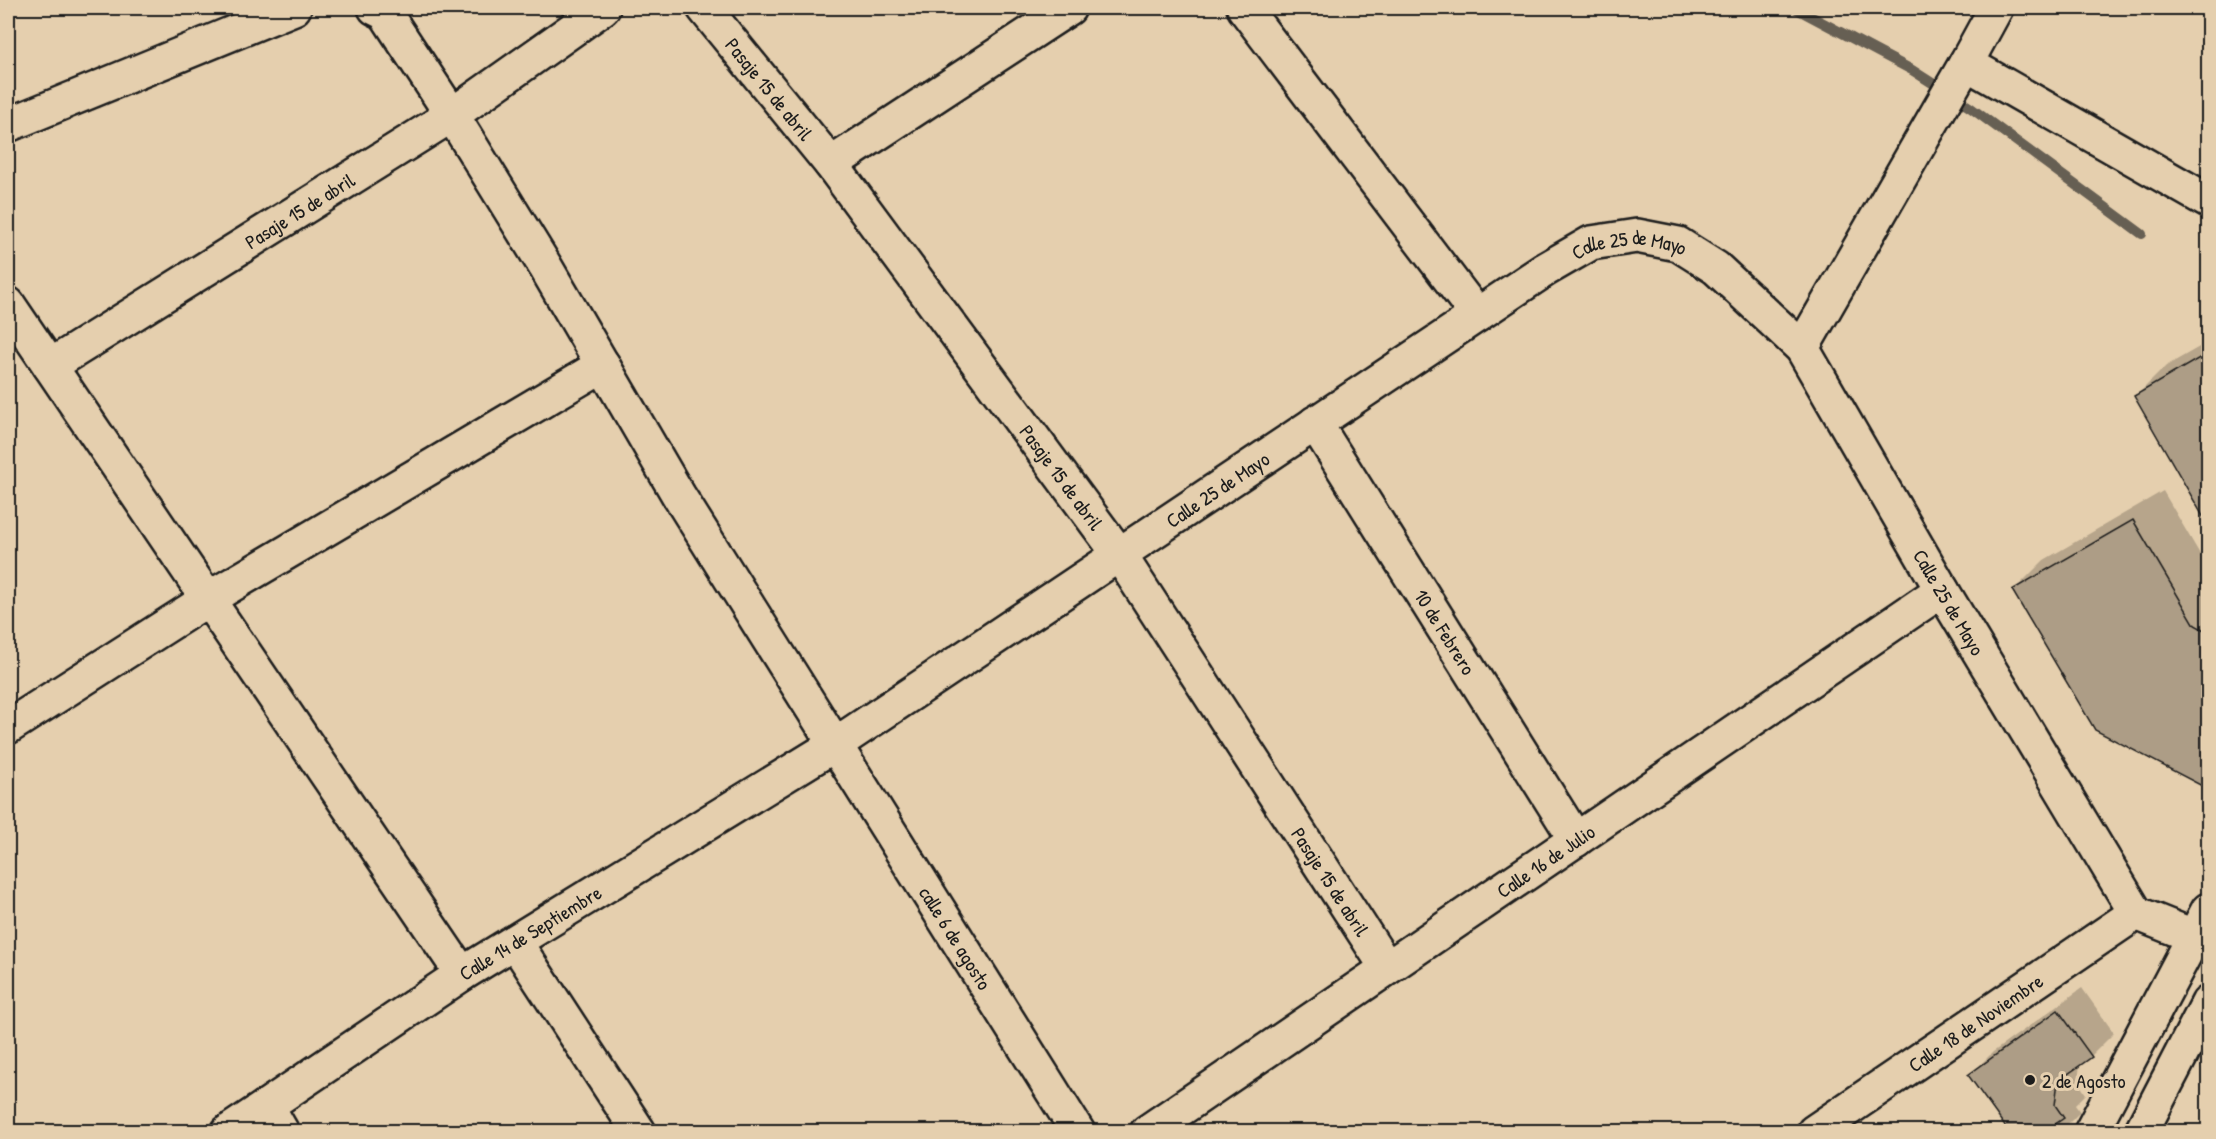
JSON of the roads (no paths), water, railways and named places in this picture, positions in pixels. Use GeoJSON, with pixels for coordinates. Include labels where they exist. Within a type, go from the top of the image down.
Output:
{"type":"FeatureCollection","features":[{"type":"Feature","properties":{"kind":"main road"},"geometry":{"type":"LineString","coordinates":[[8,125],[294,8]]}},
{"type":"Feature","properties":{"kind":"main road","name":"calle 6 de agosto"},"geometry":{"type":"LineString","coordinates":[[375,8],[385,14],[452,115],[545,266],[679,496],[1078,1131]]}},
{"type":"Feature","properties":{"kind":"main road","name":"Pasaje 15 de abril"},"geometry":{"type":"LineString","coordinates":[[50,366],[452,115],[603,8]]}},
{"type":"Feature","properties":{"kind":"main road","name":"Pasaje 15 de abril"},"geometry":{"type":"LineString","coordinates":[[704,8],[831,164],[1119,554],[1387,968]]}},
{"type":"Feature","properties":{"kind":"main road"},"geometry":{"type":"LineString","coordinates":[[831,164],[1069,8]]}},
{"type":"Feature","properties":{"kind":"main road"},"geometry":{"type":"LineString","coordinates":[[1244,8],[1478,315]]}},
{"type":"Feature","properties":{"kind":"main road"},"geometry":{"type":"LineString","coordinates":[[1802,348],[1961,73],[1996,8]]}},
{"type":"Feature","properties":{"kind":"main road"},"geometry":{"type":"LineString","coordinates":[[1961,73],[2208,201]]}},
{"type":"Feature","properties":{"kind":"main road","name":"Calle 25 de Mayo"},"geometry":{"type":"LineString","coordinates":[[836,744],[1546,268],[1591,243],[1636,236],[1678,244],[1716,268],[1802,348],[1942,590],[2136,913]]}},
{"type":"Feature","properties":{"kind":"main road"},"geometry":{"type":"LineString","coordinates":[[8,304],[462,974]]}},
{"type":"Feature","properties":{"kind":"main road"},"geometry":{"type":"LineString","coordinates":[[8,727],[208,599],[603,365]]}},
{"type":"Feature","properties":{"kind":"main road","name":"10 de Febrero"},"geometry":{"type":"LineString","coordinates":[[1315,423],[1576,840]]}},
{"type":"Feature","properties":{"kind":"main road","name":"Calle 16 de Julio"},"geometry":{"type":"LineString","coordinates":[[1147,1131],[1942,590]]}},
{"type":"Feature","properties":{"kind":"main road","name":"Calle 14 de Septiembre"},"geometry":{"type":"LineString","coordinates":[[228,1131],[274,1119],[462,974],[836,744]]}},
{"type":"Feature","properties":{"kind":"main road"},"geometry":{"type":"LineString","coordinates":[[2091,1131],[2204,930],[2136,913]]}},
{"type":"Feature","properties":{"kind":"main road","name":"Calle 18 de Noviembre"},"geometry":{"type":"LineString","coordinates":[[1814,1131],[2136,913]]}},
{"type":"Feature","properties":{"kind":"main road"},"geometry":{"type":"LineString","coordinates":[[515,942],[639,1131]]}},
{"type":"Feature","properties":{"kind":"main road"},"geometry":{"type":"LineString","coordinates":[[2141,1131],[2208,1004]]}},
{"type":"Feature","properties":{"kind":"waterway"},"geometry":{"type":"LineString","coordinates":[[1795,8],[1912,70],[1971,108],[2142,234]]}},
{"type":"Feature","properties":{"kind":"place","name":"2 de Agosto"},"geometry":{"type":"Point","coordinates":[2030,1080]}}]}
